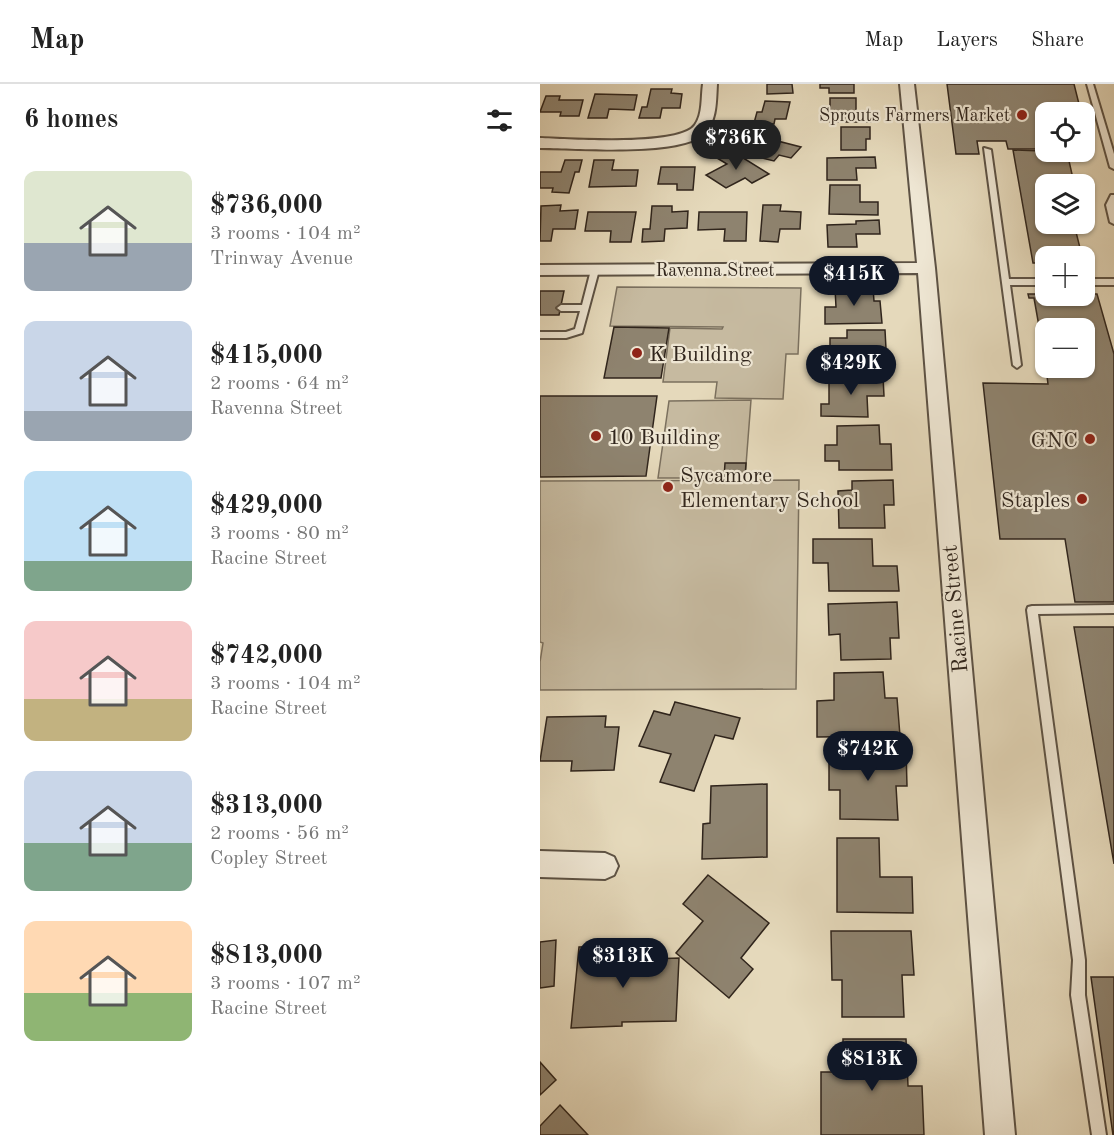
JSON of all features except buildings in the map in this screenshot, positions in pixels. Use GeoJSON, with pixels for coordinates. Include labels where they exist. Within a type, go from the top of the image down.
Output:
{"type":"FeatureCollection","features":[{"type":"Feature","properties":{"kind":"street"},"geometry":{"type":"LineString","coordinates":[[540,142],[660,144],[681,141],[697,133],[705,123],[710,84]]}},
{"type":"Feature","properties":{"kind":"street","name":"Racine Street"},"geometry":{"type":"LineString","coordinates":[[907,84],[926,268],[1000,1135]]}},
{"type":"Feature","properties":{"kind":"street","name":"Ravenna Street"},"geometry":{"type":"LineString","coordinates":[[540,270],[926,268]]}},
{"type":"Feature","properties":{"kind":"street"},"geometry":{"type":"LineString","coordinates":[[540,864],[605,866]]}},
{"type":"Feature","properties":{"kind":"lane"},"geometry":{"type":"LineString","coordinates":[[1090,84],[1114,167]]}},
{"type":"Feature","properties":{"kind":"lane"},"geometry":{"type":"LineString","coordinates":[[987,150],[1017,365]]}},
{"type":"Feature","properties":{"kind":"lane"},"geometry":{"type":"LineString","coordinates":[[1114,196],[1110,205],[1114,222]]}},
{"type":"Feature","properties":{"kind":"lane"},"geometry":{"type":"LineString","coordinates":[[540,335],[579,331],[595,270]]}},
{"type":"Feature","properties":{"kind":"lane"},"geometry":{"type":"LineString","coordinates":[[1005,282],[1035,282]]}},
{"type":"Feature","properties":{"kind":"lane"},"geometry":{"type":"LineString","coordinates":[[1095,282],[1114,282]]}},
{"type":"Feature","properties":{"kind":"lane"},"geometry":{"type":"LineString","coordinates":[[561,308],[585,308]]}},
{"type":"Feature","properties":{"kind":"lane"},"geometry":{"type":"LineString","coordinates":[[1099,1135],[1078,995],[1079,960],[1032,610],[1114,609]]}},
{"type":"Feature","properties":{"kind":"shaded area"},"geometry":{"type":"Polygon","coordinates":[[[617,287],[801,288],[798,354],[786,354],[783,399],[715,398],[717,382],[663,382],[670,328],[722,329],[723,327],[610,326],[617,287]]]}},
{"type":"Feature","properties":{"kind":"shaded area"},"geometry":{"type":"Polygon","coordinates":[[[751,400],[745,478],[658,478],[669,401],[751,400]]]}},
{"type":"Feature","properties":{"kind":"shaded area"},"geometry":{"type":"Polygon","coordinates":[[[799,480],[796,689],[540,690],[543,643],[540,642],[540,481],[799,480]]]}},
{"type":"Feature","properties":{"kind":"place","name":"Sprouts Farmers Market"},"geometry":{"type":"Point","coordinates":[1022,115]}},
{"type":"Feature","properties":{"kind":"place","name":"K Building"},"geometry":{"type":"Point","coordinates":[637,353]}},
{"type":"Feature","properties":{"kind":"place","name":"10 Building"},"geometry":{"type":"Point","coordinates":[596,436]}},
{"type":"Feature","properties":{"kind":"place","name":"GNC"},"geometry":{"type":"Point","coordinates":[1090,439]}},
{"type":"Feature","properties":{"kind":"place","name":"Sycamore Elementary School"},"geometry":{"type":"Point","coordinates":[668,487]}},
{"type":"Feature","properties":{"kind":"place","name":"Staples"},"geometry":{"type":"Point","coordinates":[1082,499]}}]}
